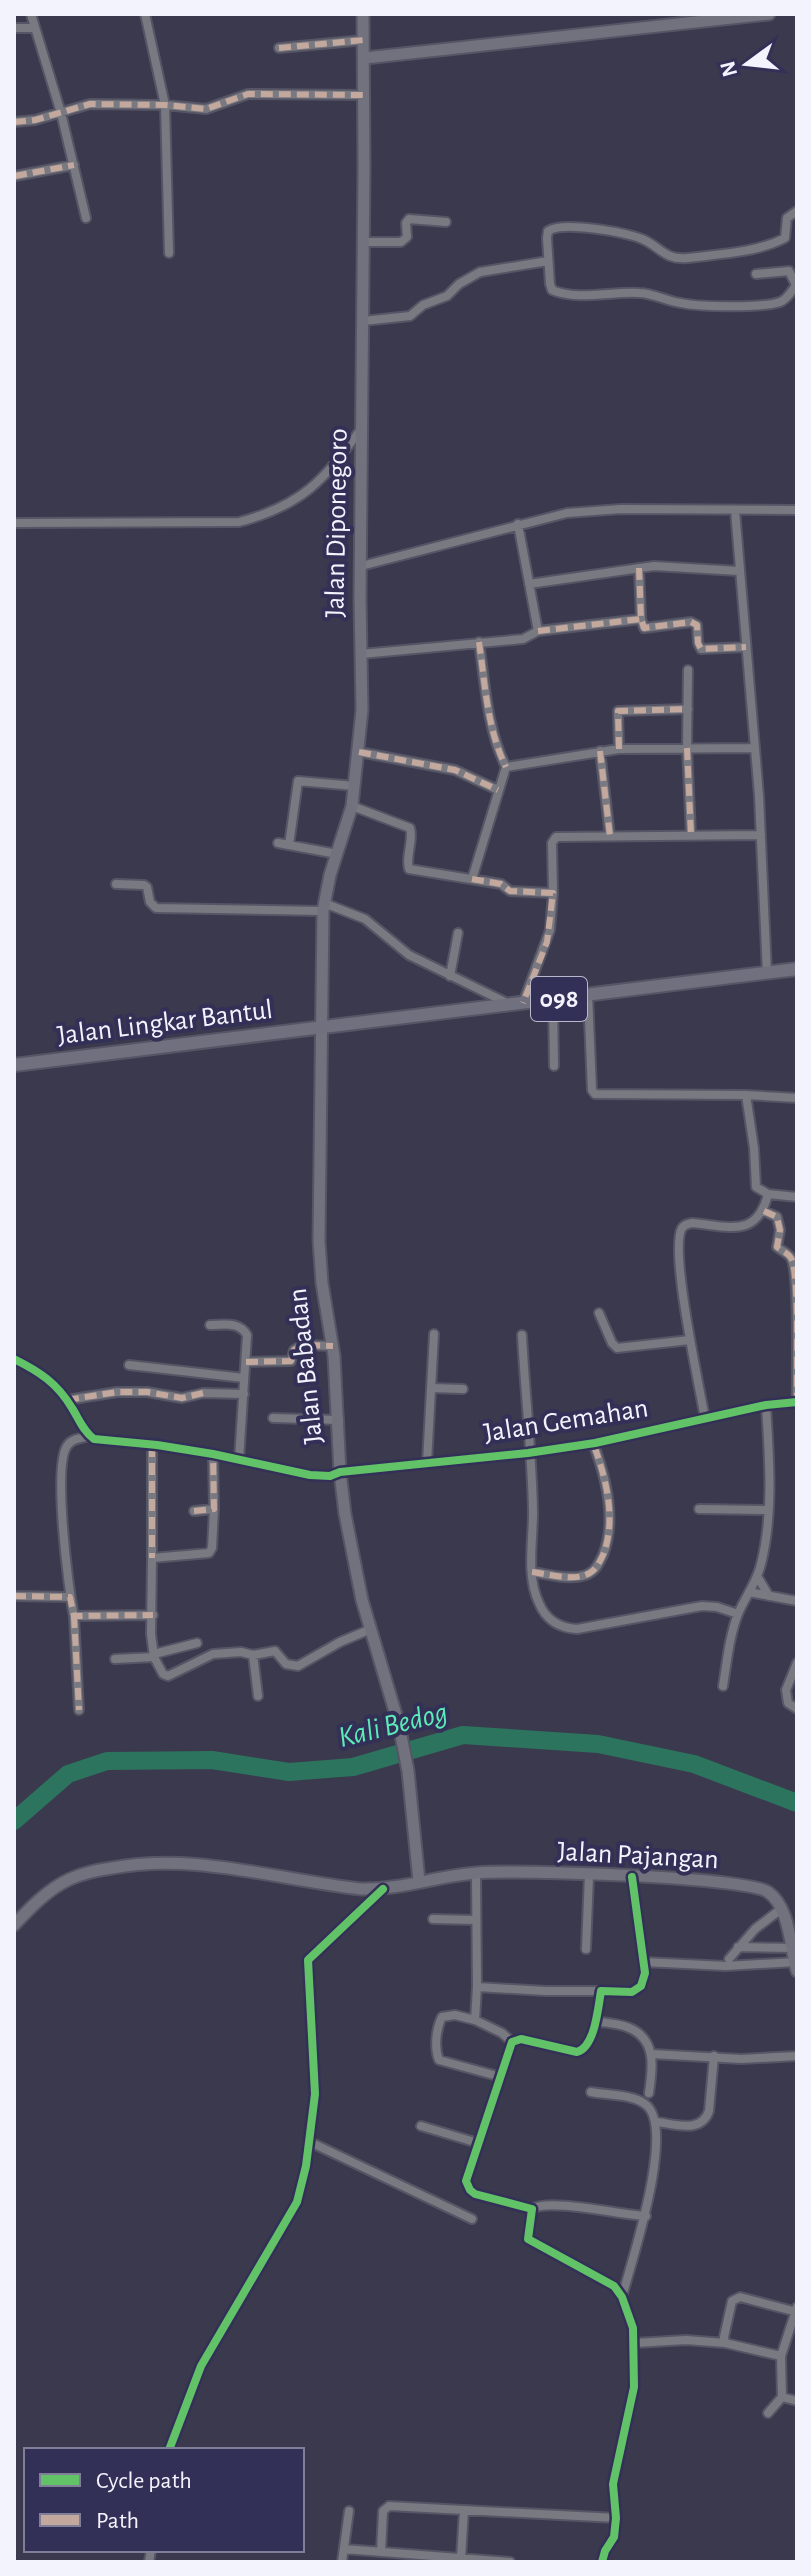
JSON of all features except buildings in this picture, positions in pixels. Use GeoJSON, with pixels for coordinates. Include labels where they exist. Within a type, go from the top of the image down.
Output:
{"type":"FeatureCollection","features":[{"type":"Feature","properties":{"kind":"main road","name":"Jalan Diponegoro"},"geometry":{"type":"LineString","coordinates":[[322,1028],[323,907],[352,806],[362,710],[363,14]]}},
{"type":"Feature","properties":{"kind":"main road"},"geometry":{"type":"LineString","coordinates":[[365,58],[769,14]]}},
{"type":"Feature","properties":{"kind":"main road","name":"098"},"geometry":{"type":"LineString","coordinates":[[322,1028],[797,969]]}},
{"type":"Feature","properties":{"kind":"main road","name":"Jalan Lingkar Bantul"},"geometry":{"type":"LineString","coordinates":[[14,1065],[322,1028]]}},
{"type":"Feature","properties":{"kind":"main road","name":"Jalan Babadan"},"geometry":{"type":"LineString","coordinates":[[322,1028],[319,1241],[322,1283],[333,1346],[340,1472],[348,1535],[399,1725],[408,1771],[419,1881]]}},
{"type":"Feature","properties":{"kind":"main road","name":"Jalan Pajangan"},"geometry":{"type":"LineString","coordinates":[[14,1925],[42,1898],[73,1877],[146,1863],[191,1863],[361,1889],[383,1889],[476,1873],[632,1877],[753,1886],[770,1893],[781,1909]]}},
{"type":"Feature","properties":{"kind":"main road"},"geometry":{"type":"LineString","coordinates":[[781,1909],[794,1948],[796,1966]]}},
{"type":"Feature","properties":{"kind":"street"},"geometry":{"type":"LineString","coordinates":[[31,14],[61,113],[86,218]]}},
{"type":"Feature","properties":{"kind":"street"},"geometry":{"type":"LineString","coordinates":[[145,14],[165,105],[169,253]]}},
{"type":"Feature","properties":{"kind":"street"},"geometry":{"type":"LineString","coordinates":[[14,28],[35,28]]}},
{"type":"Feature","properties":{"kind":"street"},"geometry":{"type":"LineString","coordinates":[[279,48],[364,40]]}},
{"type":"Feature","properties":{"kind":"street"},"geometry":{"type":"LineString","coordinates":[[14,122],[90,104],[206,109],[255,94],[364,95]]}},
{"type":"Feature","properties":{"kind":"street"},"geometry":{"type":"LineString","coordinates":[[15,176],[74,165]]}},
{"type":"Feature","properties":{"kind":"street"},"geometry":{"type":"LineString","coordinates":[[756,274],[789,271],[797,284],[779,302],[741,305],[684,304],[648,293],[555,292],[551,288],[547,234],[554,227],[625,234],[643,239],[675,259],[770,245],[785,238],[787,218],[797,211]]}},
{"type":"Feature","properties":{"kind":"street"},"geometry":{"type":"LineString","coordinates":[[364,242],[406,240],[406,223],[409,219],[446,222]]}},
{"type":"Feature","properties":{"kind":"street"},"geometry":{"type":"LineString","coordinates":[[363,321],[410,316],[423,305],[447,296],[459,284],[480,272],[548,261]]}},
{"type":"Feature","properties":{"kind":"street"},"geometry":{"type":"LineString","coordinates":[[14,523],[239,522],[268,514],[309,491],[337,462],[362,429]]}},
{"type":"Feature","properties":{"kind":"street"},"geometry":{"type":"LineString","coordinates":[[361,566],[567,513],[591,510],[797,510]]}},
{"type":"Feature","properties":{"kind":"street"},"geometry":{"type":"LineString","coordinates":[[735,510],[755,748],[767,973]]}},
{"type":"Feature","properties":{"kind":"street"},"geometry":{"type":"LineString","coordinates":[[518,524],[538,631]]}},
{"type":"Feature","properties":{"kind":"street"},"geometry":{"type":"LineString","coordinates":[[529,584],[667,566],[739,571]]}},
{"type":"Feature","properties":{"kind":"street"},"geometry":{"type":"LineString","coordinates":[[639,568],[641,619],[646,629],[694,623],[701,649],[746,647]]}},
{"type":"Feature","properties":{"kind":"street"},"geometry":{"type":"LineString","coordinates":[[361,654],[527,638],[538,631],[641,619]]}},
{"type":"Feature","properties":{"kind":"street"},"geometry":{"type":"LineString","coordinates":[[472,879],[506,767],[494,734],[479,642]]}},
{"type":"Feature","properties":{"kind":"street"},"geometry":{"type":"LineString","coordinates":[[688,670],[687,748],[691,835]]}},
{"type":"Feature","properties":{"kind":"street"},"geometry":{"type":"LineString","coordinates":[[619,749],[618,711],[688,709]]}},
{"type":"Feature","properties":{"kind":"street"},"geometry":{"type":"LineString","coordinates":[[506,767],[619,749],[755,748]]}},
{"type":"Feature","properties":{"kind":"street"},"geometry":{"type":"LineString","coordinates":[[600,751],[610,836]]}},
{"type":"Feature","properties":{"kind":"street"},"geometry":{"type":"LineString","coordinates":[[359,752],[455,770],[498,790]]}},
{"type":"Feature","properties":{"kind":"street"},"geometry":{"type":"LineString","coordinates":[[289,845],[298,781],[355,786]]}},
{"type":"Feature","properties":{"kind":"street"},"geometry":{"type":"LineString","coordinates":[[352,806],[410,828],[409,869],[501,884],[510,891],[553,893]]}},
{"type":"Feature","properties":{"kind":"street"},"geometry":{"type":"LineString","coordinates":[[116,884],[144,885],[150,902],[156,908],[323,907],[365,919],[409,955],[517,1004],[547,942],[553,893],[553,839],[761,835]]}},
{"type":"Feature","properties":{"kind":"street"},"geometry":{"type":"LineString","coordinates":[[278,843],[337,854]]}},
{"type":"Feature","properties":{"kind":"street"},"geometry":{"type":"LineString","coordinates":[[450,976],[458,933]]}},
{"type":"Feature","properties":{"kind":"street"},"geometry":{"type":"LineString","coordinates":[[588,995],[594,1094],[797,1098]]}},
{"type":"Feature","properties":{"kind":"street"},"geometry":{"type":"LineString","coordinates":[[553,1000],[554,1066]]}},
{"type":"Feature","properties":{"kind":"street"},"geometry":{"type":"LineString","coordinates":[[746,1095],[756,1187],[768,1194],[797,1197]]}},
{"type":"Feature","properties":{"kind":"street"},"geometry":{"type":"LineString","coordinates":[[705,1419],[679,1266],[682,1228],[695,1223],[734,1229],[750,1223],[764,1211],[768,1194]]}},
{"type":"Feature","properties":{"kind":"street"},"geometry":{"type":"LineString","coordinates":[[764,1211],[777,1217],[780,1230],[777,1247],[789,1254],[796,1275],[797,1402]]}},
{"type":"Feature","properties":{"kind":"street"},"geometry":{"type":"LineString","coordinates":[[599,1313],[617,1348],[690,1340]]}},
{"type":"Feature","properties":{"kind":"street"},"geometry":{"type":"LineString","coordinates":[[210,1325],[237,1325],[243,1328],[247,1340],[239,1460]]}},
{"type":"Feature","properties":{"kind":"street"},"geometry":{"type":"LineString","coordinates":[[427,1463],[434,1334]]}},
{"type":"Feature","properties":{"kind":"street"},"geometry":{"type":"LineString","coordinates":[[522,1335],[533,1511],[532,1572],[540,1607],[550,1619],[567,1628],[587,1628],[702,1606],[738,1614]]}},
{"type":"Feature","properties":{"kind":"street"},"geometry":{"type":"LineString","coordinates":[[246,1362],[291,1361],[297,1347],[333,1346]]}},
{"type":"Feature","properties":{"kind":"street"},"geometry":{"type":"LineString","coordinates":[[14,1359],[50,1379],[90,1436],[78,1438],[65,1448],[61,1485],[74,1616],[79,1710]]}},
{"type":"Feature","properties":{"kind":"street"},"geometry":{"type":"LineString","coordinates":[[129,1365],[244,1378]]}},
{"type":"Feature","properties":{"kind":"street"},"geometry":{"type":"LineString","coordinates":[[431,1388],[463,1389]]}},
{"type":"Feature","properties":{"kind":"street"},"geometry":{"type":"LineString","coordinates":[[67,1400],[117,1392],[147,1392],[182,1398],[203,1393],[244,1394]]}},
{"type":"Feature","properties":{"kind":"street","name":"Jalan Gemahan"},"geometry":{"type":"LineString","coordinates":[[90,1436],[99,1441],[213,1454],[310,1475],[330,1476],[340,1472],[528,1453],[593,1443],[766,1405],[797,1402]]}},
{"type":"Feature","properties":{"kind":"street"},"geometry":{"type":"LineString","coordinates":[[723,1686],[738,1614],[757,1576],[764,1550],[769,1459],[766,1405]]}},
{"type":"Feature","properties":{"kind":"street"},"geometry":{"type":"LineString","coordinates":[[273,1418],[339,1420]]}},
{"type":"Feature","properties":{"kind":"street"},"geometry":{"type":"LineString","coordinates":[[532,1572],[576,1577],[590,1574],[598,1566],[609,1536],[609,1525],[604,1474],[593,1443]]}},
{"type":"Feature","properties":{"kind":"street"},"geometry":{"type":"LineString","coordinates":[[152,1445],[151,1634],[154,1656],[163,1674],[168,1676],[213,1654],[241,1652],[253,1655],[275,1651],[286,1664],[298,1666],[333,1645],[371,1629]]}},
{"type":"Feature","properties":{"kind":"street"},"geometry":{"type":"LineString","coordinates":[[152,1558],[209,1553],[212,1548],[213,1454]]}},
{"type":"Feature","properties":{"kind":"street"},"geometry":{"type":"LineString","coordinates":[[194,1511],[214,1509]]}},
{"type":"Feature","properties":{"kind":"street"},"geometry":{"type":"LineString","coordinates":[[699,1509],[767,1510]]}},
{"type":"Feature","properties":{"kind":"street"},"geometry":{"type":"LineString","coordinates":[[757,1576],[769,1596]]}},
{"type":"Feature","properties":{"kind":"street"},"geometry":{"type":"LineString","coordinates":[[749,1592],[797,1601]]}},
{"type":"Feature","properties":{"kind":"street"},"geometry":{"type":"LineString","coordinates":[[14,1596],[70,1597]]}},
{"type":"Feature","properties":{"kind":"street"},"geometry":{"type":"LineString","coordinates":[[74,1616],[153,1615]]}},
{"type":"Feature","properties":{"kind":"street"},"geometry":{"type":"LineString","coordinates":[[115,1659],[154,1656],[197,1643]]}},
{"type":"Feature","properties":{"kind":"street"},"geometry":{"type":"LineString","coordinates":[[253,1655],[258,1696]]}},
{"type":"Feature","properties":{"kind":"street"},"geometry":{"type":"LineString","coordinates":[[797,1663],[786,1698],[789,1705],[797,1709]]}},
{"type":"Feature","properties":{"kind":"street"},"geometry":{"type":"LineString","coordinates":[[475,2020],[476,1873]]}},
{"type":"Feature","properties":{"kind":"street"},"geometry":{"type":"LineString","coordinates":[[586,1949],[589,1875]]}},
{"type":"Feature","properties":{"kind":"street"},"geometry":{"type":"LineString","coordinates":[[477,1987],[637,1991],[644,1980],[644,1962],[632,1877]]}},
{"type":"Feature","properties":{"kind":"street"},"geometry":{"type":"LineString","coordinates":[[170,2448],[201,2366],[297,2202],[310,2142],[315,2094],[308,1960],[383,1889]]}},
{"type":"Feature","properties":{"kind":"street"},"geometry":{"type":"LineString","coordinates":[[729,1959],[762,1922],[781,1909]]}},
{"type":"Feature","properties":{"kind":"street"},"geometry":{"type":"LineString","coordinates":[[433,1919],[476,1920]]}},
{"type":"Feature","properties":{"kind":"street"},"geometry":{"type":"LineString","coordinates":[[738,1947],[794,1948]]}},
{"type":"Feature","properties":{"kind":"street"},"geometry":{"type":"LineString","coordinates":[[644,1962],[796,1966]]}},
{"type":"Feature","properties":{"kind":"street"},"geometry":{"type":"LineString","coordinates":[[512,2042],[521,2039],[581,2051],[587,2047],[601,1991]]}},
{"type":"Feature","properties":{"kind":"street"},"geometry":{"type":"LineString","coordinates":[[501,2077],[438,2059],[438,2027],[442,2017],[452,2015],[475,2020],[502,2033],[512,2042]]}},
{"type":"Feature","properties":{"kind":"street"},"geometry":{"type":"LineString","coordinates":[[595,2021],[629,2027],[645,2040],[654,2063],[649,2093]]}},
{"type":"Feature","properties":{"kind":"street"},"geometry":{"type":"LineString","coordinates":[[512,2042],[466,2181],[470,2190],[532,2209],[537,2206],[559,2206],[646,2216]]}},
{"type":"Feature","properties":{"kind":"street"},"geometry":{"type":"LineString","coordinates":[[652,2054],[760,2059],[797,2056]]}},
{"type":"Feature","properties":{"kind":"street"},"geometry":{"type":"LineString","coordinates":[[656,2122],[689,2126],[706,2120],[714,2056]]}},
{"type":"Feature","properties":{"kind":"street"},"geometry":{"type":"LineString","coordinates":[[591,2092],[636,2099],[647,2104],[656,2122],[646,2216],[622,2297]]}},
{"type":"Feature","properties":{"kind":"street"},"geometry":{"type":"LineString","coordinates":[[421,2126],[478,2143]]}},
{"type":"Feature","properties":{"kind":"street"},"geometry":{"type":"LineString","coordinates":[[310,2142],[472,2219]]}},
{"type":"Feature","properties":{"kind":"street"},"geometry":{"type":"LineString","coordinates":[[532,2209],[528,2239],[614,2286],[622,2297],[633,2328],[634,2387],[613,2484],[614,2537],[602,2562]]}},
{"type":"Feature","properties":{"kind":"street"},"geometry":{"type":"LineString","coordinates":[[725,2343],[733,2299],[740,2297],[796,2310],[781,2356],[782,2397],[768,2413]]}},
{"type":"Feature","properties":{"kind":"street"},"geometry":{"type":"LineString","coordinates":[[635,2343],[686,2340],[725,2343],[781,2356]]}},
{"type":"Feature","properties":{"kind":"street"},"geometry":{"type":"LineString","coordinates":[[782,2397],[797,2401]]}},
{"type":"Feature","properties":{"kind":"street"},"geometry":{"type":"LineString","coordinates":[[381,2552],[383,2511],[389,2506],[616,2518]]}},
{"type":"Feature","properties":{"kind":"street"},"geometry":{"type":"LineString","coordinates":[[461,2558],[464,2510]]}},
{"type":"Feature","properties":{"kind":"street"},"geometry":{"type":"LineString","coordinates":[[342,2562],[349,2511]]}},
{"type":"Feature","properties":{"kind":"street"},"geometry":{"type":"LineString","coordinates":[[344,2549],[510,2562]]}},
{"type":"Feature","properties":{"kind":"waterway","name":"Kali Bedog"},"geometry":{"type":"LineString","coordinates":[[14,1821],[68,1774],[107,1761],[212,1760],[289,1772],[353,1767],[463,1735],[598,1744],[694,1764],[797,1803]]}},
{"type":"Feature","properties":{"kind":"marked path"},"geometry":{"type":"LineString","coordinates":[[279,48],[364,40]]}},
{"type":"Feature","properties":{"kind":"marked path"},"geometry":{"type":"LineString","coordinates":[[14,122],[35,120],[90,104],[206,109],[248,94],[364,95]]}},
{"type":"Feature","properties":{"kind":"marked path"},"geometry":{"type":"LineString","coordinates":[[15,176],[74,165]]}},
{"type":"Feature","properties":{"kind":"marked path"},"geometry":{"type":"LineString","coordinates":[[639,568],[644,628],[691,622],[697,625],[701,649],[746,647]]}},
{"type":"Feature","properties":{"kind":"marked path"},"geometry":{"type":"LineString","coordinates":[[538,631],[641,619]]}},
{"type":"Feature","properties":{"kind":"marked path"},"geometry":{"type":"LineString","coordinates":[[479,642],[491,722],[506,767]]}},
{"type":"Feature","properties":{"kind":"marked path"},"geometry":{"type":"LineString","coordinates":[[619,749],[618,711],[688,709]]}},
{"type":"Feature","properties":{"kind":"marked path"},"geometry":{"type":"LineString","coordinates":[[687,748],[691,835]]}},
{"type":"Feature","properties":{"kind":"marked path"},"geometry":{"type":"LineString","coordinates":[[600,751],[610,836]]}},
{"type":"Feature","properties":{"kind":"marked path"},"geometry":{"type":"LineString","coordinates":[[359,752],[455,770],[498,790]]}},
{"type":"Feature","properties":{"kind":"marked path"},"geometry":{"type":"LineString","coordinates":[[472,879],[501,884],[510,891],[553,893],[547,942],[523,1003]]}},
{"type":"Feature","properties":{"kind":"marked path"},"geometry":{"type":"LineString","coordinates":[[764,1211],[777,1217],[780,1230],[777,1247],[790,1256],[794,1268],[797,1402]]}},
{"type":"Feature","properties":{"kind":"marked path"},"geometry":{"type":"LineString","coordinates":[[246,1362],[291,1361],[294,1350],[302,1345],[333,1346]]}},
{"type":"Feature","properties":{"kind":"marked path"},"geometry":{"type":"LineString","coordinates":[[67,1400],[117,1392],[147,1392],[182,1398],[203,1393]]}},
{"type":"Feature","properties":{"kind":"marked path"},"geometry":{"type":"LineString","coordinates":[[532,1572],[564,1577],[582,1576],[593,1571],[603,1555],[609,1528],[608,1499],[593,1443]]}},
{"type":"Feature","properties":{"kind":"marked path"},"geometry":{"type":"LineString","coordinates":[[152,1445],[152,1558]]}},
{"type":"Feature","properties":{"kind":"marked path"},"geometry":{"type":"LineString","coordinates":[[194,1511],[214,1509],[213,1454]]}},
{"type":"Feature","properties":{"kind":"marked path"},"geometry":{"type":"LineString","coordinates":[[14,1596],[70,1597],[74,1616],[153,1615]]}},
{"type":"Feature","properties":{"kind":"marked path"},"geometry":{"type":"LineString","coordinates":[[74,1616],[79,1710]]}},
{"type":"Feature","properties":{"kind":"cycle path"},"geometry":{"type":"LineString","coordinates":[[14,1359],[54,1385],[94,1439],[213,1454],[310,1475],[330,1476],[340,1472],[595,1443],[766,1405],[797,1402]]}},
{"type":"Feature","properties":{"kind":"cycle path"},"geometry":{"type":"LineString","coordinates":[[602,2562],[614,2537],[613,2484],[634,2387],[633,2328],[622,2297],[614,2286],[528,2239],[532,2209],[475,2194],[466,2181],[512,2042],[521,2039],[577,2052],[583,2049],[592,2035],[601,1991],[632,1992],[641,1986],[645,1973],[632,1877]]}},
{"type":"Feature","properties":{"kind":"cycle path"},"geometry":{"type":"LineString","coordinates":[[170,2448],[201,2366],[297,2202],[306,2166],[315,2094],[308,1960],[383,1889]]}}]}
